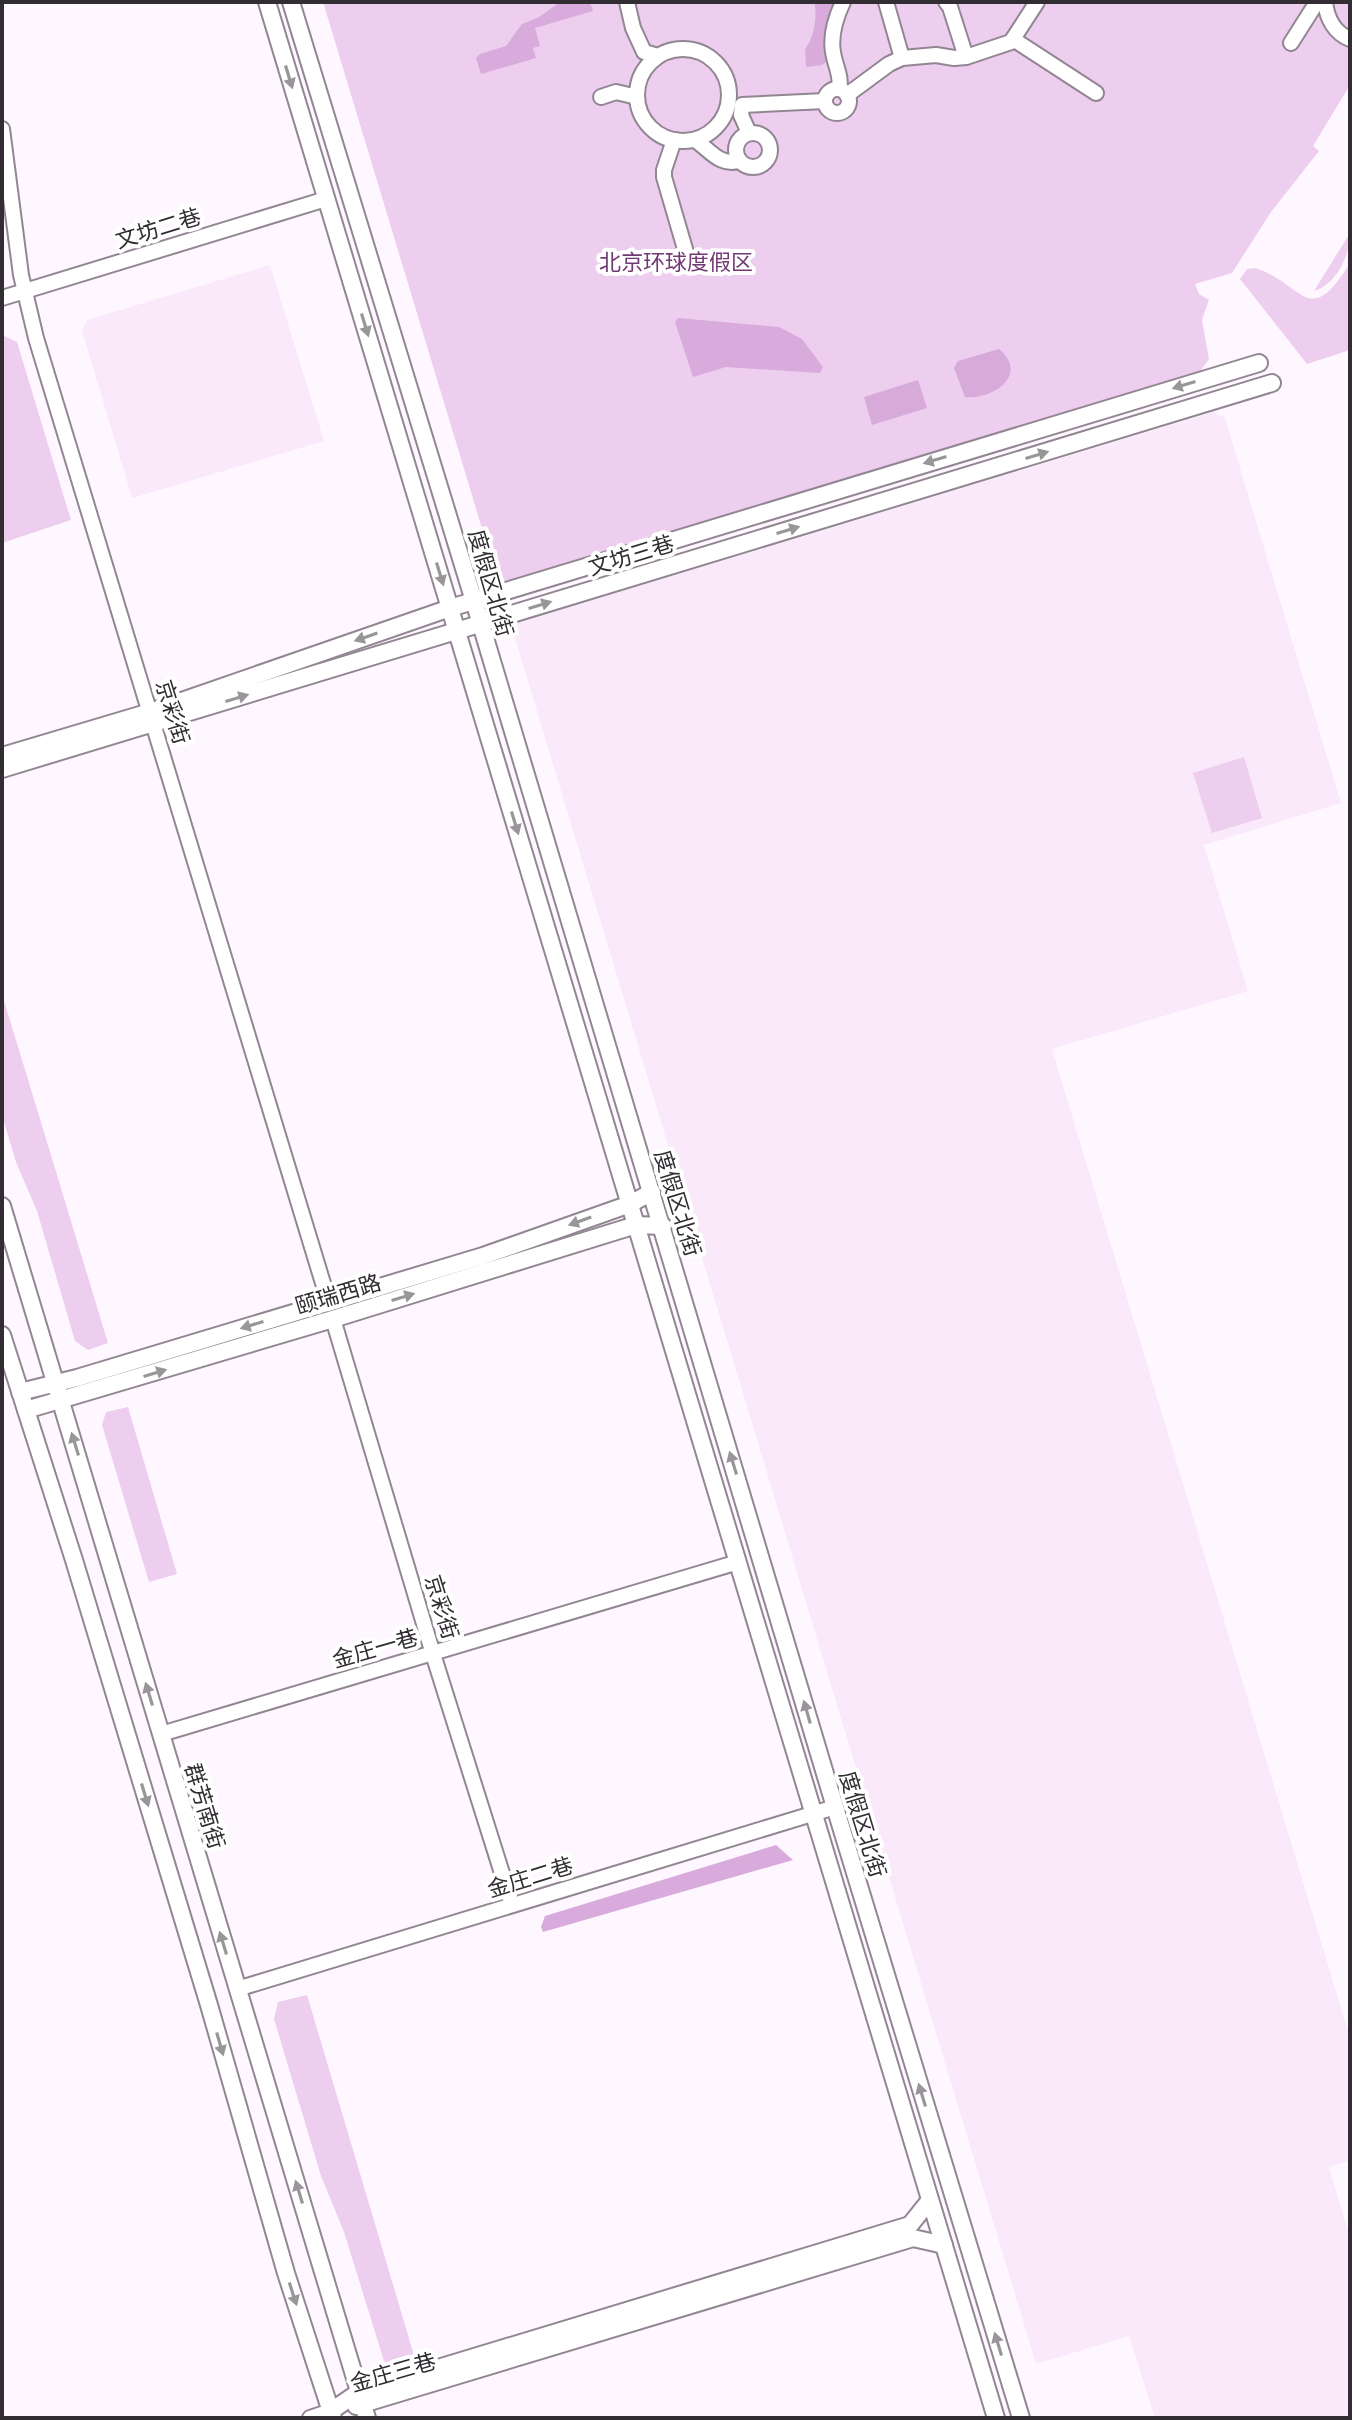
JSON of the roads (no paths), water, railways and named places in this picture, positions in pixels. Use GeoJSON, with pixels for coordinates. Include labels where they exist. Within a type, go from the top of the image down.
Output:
{"type":"FeatureCollection","features":[{"type":"Feature","properties":{"kind":"main road","name":"度假区北街"},"geometry":{"type":"LineString","coordinates":[[267,2],[996,2418]]}},
{"type":"Feature","properties":{"kind":"main road","name":"度假区北街"},"geometry":{"type":"LineString","coordinates":[[291,2],[1021,2418]]}},
{"type":"Feature","properties":{"kind":"main road","name":"文坊三巷"},"geometry":{"type":"LineString","coordinates":[[2,769],[450,608],[1259,363]]}},
{"type":"Feature","properties":{"kind":"main road","name":"文坊三巷"},"geometry":{"type":"LineString","coordinates":[[2,756],[458,632],[1272,383]]}},
{"type":"Feature","properties":{"kind":"main road","name":"颐瑞西路"},"geometry":{"type":"LineString","coordinates":[[26,1410],[58,1391],[483,1256],[630,1204],[652,1192]]}},
{"type":"Feature","properties":{"kind":"main road","name":"群芳南街"},"geometry":{"type":"LineString","coordinates":[[2,1206],[363,2405]]}},
{"type":"Feature","properties":{"kind":"main road","name":"颐瑞西路"},"geometry":{"type":"LineString","coordinates":[[20,1392],[58,1391],[81,1395],[636,1225],[663,1226]]}},
{"type":"Feature","properties":{"kind":"main road"},"geometry":{"type":"LineString","coordinates":[[2,1335],[74,1560],[205,1990],[286,2273],[332,2415]]}},
{"type":"Feature","properties":{"kind":"main road"},"geometry":{"type":"LineString","coordinates":[[799,1762],[805,1766],[813,1764],[820,1756]]}},
{"type":"Feature","properties":{"kind":"main road"},"geometry":{"type":"LineString","coordinates":[[830,1865],[842,1857],[851,1860]]}},
{"type":"Feature","properties":{"kind":"main road","name":"金庄三巷"},"geometry":{"type":"LineString","coordinates":[[332,2415],[910,2225],[930,2200]]}},
{"type":"Feature","properties":{"kind":"main road","name":"金庄三巷"},"geometry":{"type":"LineString","coordinates":[[363,2405],[913,2238],[944,2245]]}},
{"type":"Feature","properties":{"kind":"street"},"geometry":{"type":"LineString","coordinates":[[627,2],[633,28],[644,52],[658,56],[683,49],[708,56],[719,65],[749,133]]}},
{"type":"Feature","properties":{"kind":"street"},"geometry":{"type":"LineString","coordinates":[[843,2],[832,37],[832,49],[841,80],[843,92],[847,107],[841,113],[829,111],[825,101],[827,93],[843,92],[902,58],[936,55],[966,57],[1005,45],[1013,39],[1037,2]]}},
{"type":"Feature","properties":{"kind":"street"},"geometry":{"type":"LineString","coordinates":[[886,2],[902,58]]}},
{"type":"Feature","properties":{"kind":"street"},"geometry":{"type":"LineString","coordinates":[[946,2],[966,57]]}},
{"type":"Feature","properties":{"kind":"street"},"geometry":{"type":"LineString","coordinates":[[1291,43],[1317,2]]}},
{"type":"Feature","properties":{"kind":"street"},"geometry":{"type":"LineString","coordinates":[[1325,2],[1333,26],[1350,39]]}},
{"type":"Feature","properties":{"kind":"street"},"geometry":{"type":"LineString","coordinates":[[1013,39],[1096,93]]}},
{"type":"Feature","properties":{"kind":"street"},"geometry":{"type":"LineString","coordinates":[[658,56],[642,74],[637,97],[645,120],[663,136],[674,140],[695,140],[705,136],[736,104],[825,101]]}},
{"type":"Feature","properties":{"kind":"street"},"geometry":{"type":"LineString","coordinates":[[601,97],[616,92],[637,97]]}},
{"type":"Feature","properties":{"kind":"street","name":"京彩街"},"geometry":{"type":"LineString","coordinates":[[2,129],[25,291],[36,338],[329,1303]]}},
{"type":"Feature","properties":{"kind":"street"},"geometry":{"type":"LineString","coordinates":[[749,133],[766,139],[770,150],[761,166],[755,168],[739,161],[736,144],[749,133]]}},
{"type":"Feature","properties":{"kind":"street"},"geometry":{"type":"LineString","coordinates":[[674,140],[664,177],[685,249]]}},
{"type":"Feature","properties":{"kind":"street"},"geometry":{"type":"LineString","coordinates":[[695,140],[720,161],[739,161]]}},
{"type":"Feature","properties":{"kind":"street","name":"文坊二巷"},"geometry":{"type":"LineString","coordinates":[[2,298],[326,199]]}},
{"type":"Feature","properties":{"kind":"street","name":"京彩街"},"geometry":{"type":"LineString","coordinates":[[333,1319],[512,1905]]}},
{"type":"Feature","properties":{"kind":"street","name":"金庄一巷"},"geometry":{"type":"LineString","coordinates":[[161,1734],[738,1562]]}},
{"type":"Feature","properties":{"kind":"street","name":"金庄二巷"},"geometry":{"type":"LineString","coordinates":[[237,1989],[835,1807]]}},
{"type":"Feature","properties":{"kind":"street"},"geometry":{"type":"LineString","coordinates":[[310,2418],[332,2415]]}},
{"type":"Feature","properties":{"kind":"park label","name":"北京环球度假区"},"geometry":{"type":"Point","coordinates":[676,262]}}]}
